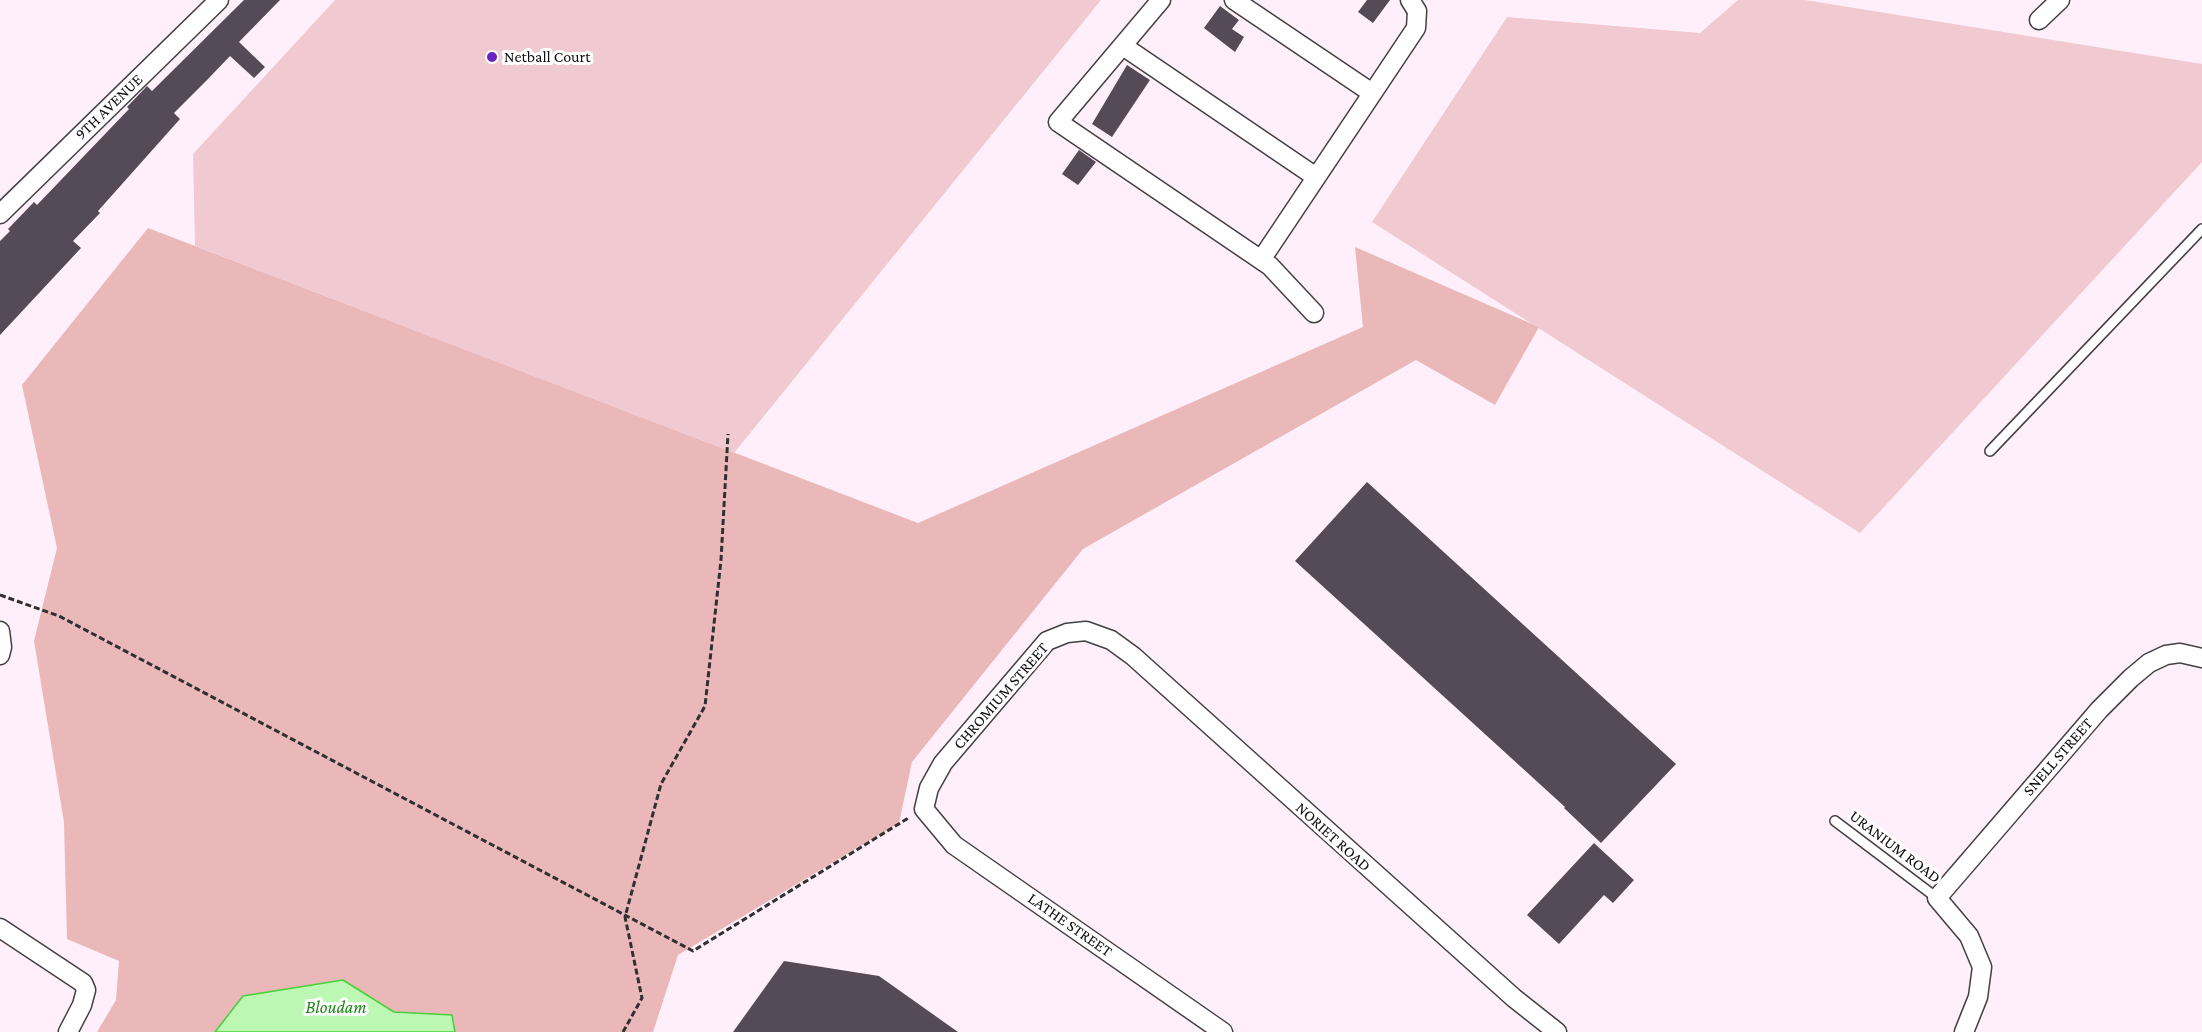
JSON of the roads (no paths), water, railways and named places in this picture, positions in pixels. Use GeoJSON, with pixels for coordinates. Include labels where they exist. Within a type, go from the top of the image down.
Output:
{"type":"FeatureCollection","features":[{"type":"Feature","properties":{"kind":"street"},"geometry":{"type":"LineString","coordinates":[[1161,0],[1058,122],[1261,260],[1314,313]]}},
{"type":"Feature","properties":{"kind":"street"},"geometry":{"type":"LineString","coordinates":[[1234,0],[1372,93]]}},
{"type":"Feature","properties":{"kind":"street"},"geometry":{"type":"LineString","coordinates":[[1261,260],[1416,28],[1417,11],[1410,0]]}},
{"type":"Feature","properties":{"kind":"street"},"geometry":{"type":"LineString","coordinates":[[2039,20],[2060,0]]}},
{"type":"Feature","properties":{"kind":"street","name":"9TH AVENUE"},"geometry":{"type":"LineString","coordinates":[[3,205],[210,3]]}},
{"type":"Feature","properties":{"kind":"street"},"geometry":{"type":"LineString","coordinates":[[1123,46],[1316,177]]}},
{"type":"Feature","properties":{"kind":"street"},"geometry":{"type":"LineString","coordinates":[[0,631],[2,647],[0,655]]}},
{"type":"Feature","properties":{"kind":"street","name":"CHROMIUM STREET"},"geometry":{"type":"LineString","coordinates":[[924,809],[929,788],[943,763],[1047,641],[1066,633],[1086,631],[1112,640]]}},
{"type":"Feature","properties":{"kind":"street","name":"NORIET ROAD"},"geometry":{"type":"LineString","coordinates":[[1112,640],[1133,656],[1505,990],[1557,1032]]}},
{"type":"Feature","properties":{"kind":"street","name":"SNELL STREET"},"geometry":{"type":"LineString","coordinates":[[1936,898],[2060,755],[2131,678],[2149,663],[2166,655],[2180,653],[2202,658]]}},
{"type":"Feature","properties":{"kind":"street","name":"LATHE STREET"},"geometry":{"type":"LineString","coordinates":[[924,809],[954,845],[1223,1032]]}},
{"type":"Feature","properties":{"kind":"street"},"geometry":{"type":"LineString","coordinates":[[1936,898],[1969,936],[1982,967],[1978,997],[1964,1032]]}},
{"type":"Feature","properties":{"kind":"street"},"geometry":{"type":"LineString","coordinates":[[0,928],[80,980],[86,990],[82,1005],[68,1032]]}},
{"type":"Feature","properties":{"kind":"lane"},"geometry":{"type":"LineString","coordinates":[[1990,451],[2202,229]]}},
{"type":"Feature","properties":{"kind":"lane","name":"URANIUM ROAD"},"geometry":{"type":"LineString","coordinates":[[1835,821],[1936,898]]}},
{"type":"Feature","properties":{"kind":"water","name":"Bloudam"},"geometry":{"type":"Polygon","coordinates":[[[343,980],[394,1012],[452,1015],[455,1032],[215,1032],[243,996],[343,980]]]}},
{"type":"Feature","properties":{"kind":"place","name":"Netball Court"},"geometry":{"type":"Point","coordinates":[492,57]}}]}
